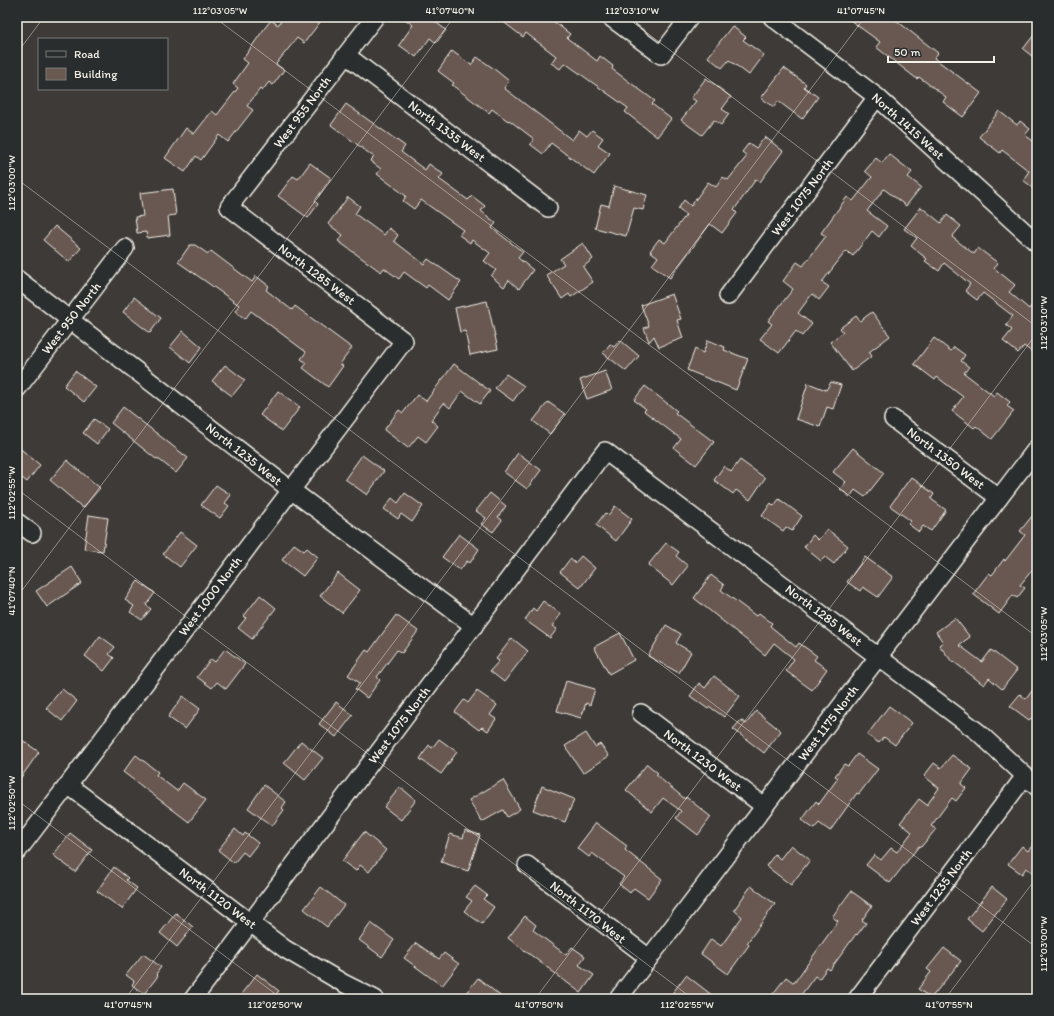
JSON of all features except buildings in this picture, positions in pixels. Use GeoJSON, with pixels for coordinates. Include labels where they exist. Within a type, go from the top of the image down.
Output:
{"type":"FeatureCollection","features":[{"type":"Feature","properties":{"kind":"street","name":"West 955 North"},"geometry":{"type":"LineString","coordinates":[[229,207],[375,17]]}},
{"type":"Feature","properties":{"kind":"street"},"geometry":{"type":"LineString","coordinates":[[610,17],[661,55],[690,17]]}},
{"type":"Feature","properties":{"kind":"street","name":"North 1415 West"},"geometry":{"type":"LineString","coordinates":[[772,17],[877,97],[1037,243]]}},
{"type":"Feature","properties":{"kind":"street","name":"North 1335 West"},"geometry":{"type":"LineString","coordinates":[[346,55],[548,208]]}},
{"type":"Feature","properties":{"kind":"street","name":"West 1075 North"},"geometry":{"type":"LineString","coordinates":[[728,296],[877,97]]}},
{"type":"Feature","properties":{"kind":"street","name":"North 1285 West"},"geometry":{"type":"LineString","coordinates":[[229,207],[404,341]]}},
{"type":"Feature","properties":{"kind":"street","name":"West 950 North"},"geometry":{"type":"LineString","coordinates":[[17,389],[125,248]]}},
{"type":"Feature","properties":{"kind":"street","name":"North 1235 West"},"geometry":{"type":"LineString","coordinates":[[17,279],[291,490],[474,626]]}},
{"type":"Feature","properties":{"kind":"street","name":"West 1000 North"},"geometry":{"type":"LineString","coordinates":[[17,852],[404,341]]}},
{"type":"Feature","properties":{"kind":"street","name":"North 1350 West"},"geometry":{"type":"LineString","coordinates":[[893,419],[999,498]]}},
{"type":"Feature","properties":{"kind":"street","name":"West 1175 North"},"geometry":{"type":"LineString","coordinates":[[618,999],[1037,448]]}},
{"type":"Feature","properties":{"kind":"street","name":"West 1075 North"},"geometry":{"type":"LineString","coordinates":[[193,999],[605,451]]}},
{"type":"Feature","properties":{"kind":"street","name":"North 1285 West"},"geometry":{"type":"LineString","coordinates":[[605,451],[978,732],[1031,781]]}},
{"type":"Feature","properties":{"kind":"street"},"geometry":{"type":"LineString","coordinates":[[17,522],[32,533]]}},
{"type":"Feature","properties":{"kind":"street","name":"North 1230 West"},"geometry":{"type":"LineString","coordinates":[[641,713],[764,806]]}},
{"type":"Feature","properties":{"kind":"street","name":"West 1235 North"},"geometry":{"type":"LineString","coordinates":[[857,999],[1031,781]]}},
{"type":"Feature","properties":{"kind":"street","name":"North 1120 West"},"geometry":{"type":"LineString","coordinates":[[68,785],[286,949],[343,983],[375,999]]}},
{"type":"Feature","properties":{"kind":"street","name":"North 1170 West"},"geometry":{"type":"LineString","coordinates":[[527,865],[649,958]]}}]}
